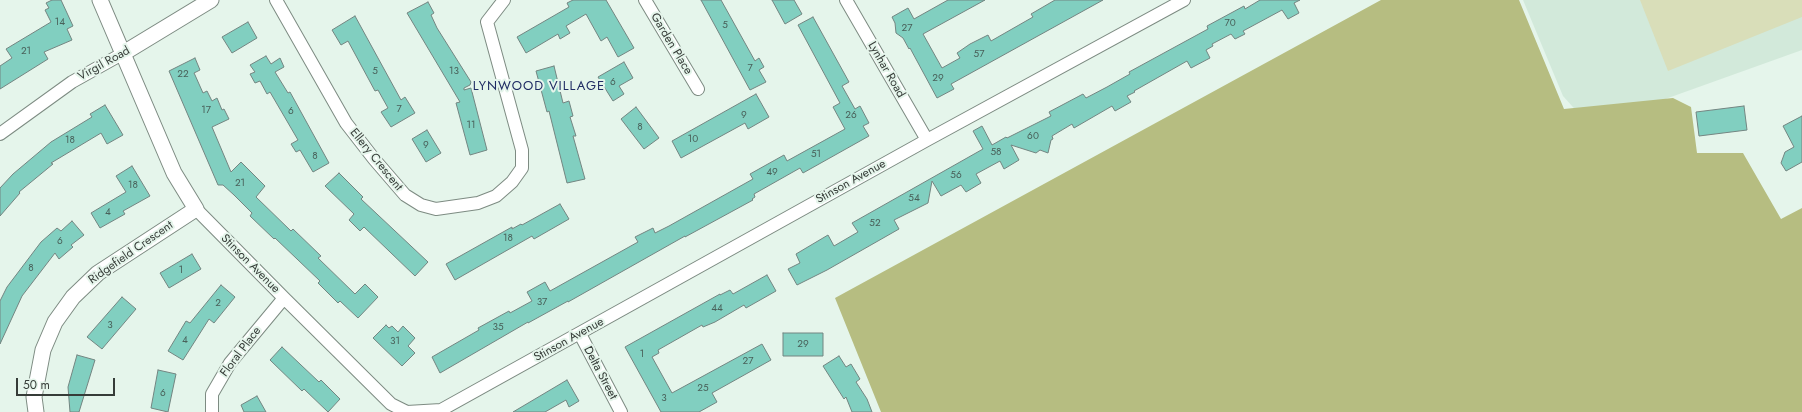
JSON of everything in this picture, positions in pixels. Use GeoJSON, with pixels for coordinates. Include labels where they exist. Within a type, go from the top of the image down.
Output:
{"type":"FeatureCollection","features":[{"type":"Feature","properties":{"kind":"street","name":"Stinson Avenue"},"geometry":{"type":"LineString","coordinates":[[100,0],[174,173],[196,209],[391,404],[407,412],[441,410],[580,334],[926,140],[1184,0]]}},
{"type":"Feature","properties":{"kind":"street","name":"Virgil Road"},"geometry":{"type":"LineString","coordinates":[[0,134],[72,82],[122,54],[211,0]]}},
{"type":"Feature","properties":{"kind":"street","name":"Ellery Crescent"},"geometry":{"type":"LineString","coordinates":[[276,0],[346,123],[405,195],[421,205],[436,209],[478,203],[496,196],[512,182],[522,168],[522,150],[487,22],[504,0]]}},
{"type":"Feature","properties":{"kind":"street","name":"Garden Place"},"geometry":{"type":"LineString","coordinates":[[645,0],[698,89]]}},
{"type":"Feature","properties":{"kind":"street","name":"Lynhar Road"},"geometry":{"type":"LineString","coordinates":[[847,0],[926,140]]}},
{"type":"Feature","properties":{"kind":"street","name":"Ridgefield Crescent"},"geometry":{"type":"LineString","coordinates":[[36,412],[34,397],[42,350],[55,322],[72,297],[98,273],[196,209]]}},
{"type":"Feature","properties":{"kind":"street","name":"Floral Place"},"geometry":{"type":"LineString","coordinates":[[212,412],[212,394],[230,363],[284,298]]}},
{"type":"Feature","properties":{"kind":"street","name":"Delta Street"},"geometry":{"type":"LineString","coordinates":[[580,334],[621,412]]}},
{"type":"Feature","properties":{"kind":"shaded area"},"geometry":{"type":"Polygon","coordinates":[[[1523,0],[1802,0],[1802,50],[1590,126],[1563,96],[1523,0]]]}},
{"type":"Feature","properties":{"kind":"green space"},"geometry":{"type":"Polygon","coordinates":[[[1381,0],[1519,0],[1564,109],[1673,98],[1691,107],[1697,153],[1743,153],[1781,219],[1802,208],[1802,412],[881,412],[835,298],[1381,0]]]}},
{"type":"Feature","properties":{"kind":"green space"},"geometry":{"type":"Polygon","coordinates":[[[1640,0],[1802,0],[1802,17],[1668,71],[1640,0]]]}},
{"type":"Feature","properties":{"kind":"building"},"geometry":{"type":"Polygon","coordinates":[[[52,0],[61,0],[73,26],[67,29],[72,40],[44,52],[48,59],[0,89],[0,66],[12,58],[6,49],[51,22],[45,10],[49,8],[46,3],[52,0]]]}},
{"type":"Feature","properties":{"kind":"building"},"geometry":{"type":"Polygon","coordinates":[[[573,0],[606,0],[634,48],[618,57],[607,37],[601,41],[586,14],[566,26],[570,33],[560,39],[558,34],[526,53],[517,37],[569,7],[567,3],[573,0]]]}},
{"type":"Feature","properties":{"kind":"building"},"geometry":{"type":"Polygon","coordinates":[[[701,0],[721,0],[755,61],[759,58],[764,67],[759,70],[766,82],[750,90],[701,0]]]}},
{"type":"Feature","properties":{"kind":"building"},"geometry":{"type":"Polygon","coordinates":[[[772,0],[794,0],[802,14],[785,24],[772,0]]]}},
{"type":"Feature","properties":{"kind":"building"},"geometry":{"type":"Polygon","coordinates":[[[948,0],[985,0],[923,34],[942,68],[960,58],[957,53],[970,44],[988,35],[991,41],[1033,17],[1031,14],[1055,0],[1103,0],[951,84],[954,89],[937,98],[910,48],[909,49],[903,38],[896,33],[895,23],[892,17],[908,8],[914,19],[948,0]]]}},
{"type":"Feature","properties":{"kind":"building"},"geometry":{"type":"Polygon","coordinates":[[[1260,0],[1300,0],[1294,3],[1299,13],[1288,19],[1282,10],[1243,31],[1245,34],[1235,39],[1231,34],[1212,44],[1213,46],[1206,50],[1210,58],[1191,68],[1187,61],[1134,91],[1135,92],[1127,96],[1131,102],[1115,111],[1112,106],[1074,128],[1072,124],[1052,136],[1053,139],[1051,140],[1048,153],[1040,150],[1036,153],[1011,145],[1019,160],[1004,169],[1000,161],[976,174],[981,183],[966,192],[961,185],[941,196],[932,181],[928,203],[894,220],[899,229],[827,270],[797,285],[788,269],[800,263],[796,254],[828,235],[834,246],[858,232],[852,223],[983,149],[973,131],[982,126],[992,145],[1051,116],[1049,112],[1083,94],[1086,98],[1107,87],[1130,74],[1129,72],[1208,29],[1207,26],[1244,6],[1245,9],[1260,0]]]}},
{"type":"Feature","properties":{"kind":"building"},"geometry":{"type":"Polygon","coordinates":[[[428,2],[434,13],[431,15],[437,28],[471,82],[470,85],[464,88],[464,90],[471,88],[487,150],[470,155],[456,103],[460,102],[407,13],[428,2]]]}},
{"type":"Feature","properties":{"kind":"building"},"geometry":{"type":"Polygon","coordinates":[[[355,16],[401,100],[405,97],[415,113],[391,127],[381,112],[388,108],[378,90],[375,91],[348,41],[341,45],[332,30],[355,16]]]}},
{"type":"Feature","properties":{"kind":"building"},"geometry":{"type":"Polygon","coordinates":[[[813,17],[849,82],[842,86],[855,109],[860,106],[869,123],[863,126],[869,136],[803,173],[800,168],[754,194],[755,197],[752,199],[753,200],[685,236],[568,302],[528,322],[440,373],[432,357],[479,330],[478,328],[509,311],[510,313],[532,301],[527,292],[545,282],[550,291],[638,242],[635,237],[653,228],[655,233],[753,179],[750,174],[784,155],[787,161],[845,129],[833,107],[840,103],[798,25],[813,17]]]}},
{"type":"Feature","properties":{"kind":"building"},"geometry":{"type":"Polygon","coordinates":[[[248,22],[257,38],[232,53],[222,37],[248,22]]]}},
{"type":"Feature","properties":{"kind":"building"},"geometry":{"type":"Polygon","coordinates":[[[266,56],[271,64],[280,58],[284,67],[275,72],[288,93],[290,92],[329,163],[313,172],[300,150],[296,152],[291,144],[298,140],[270,92],[267,94],[260,81],[255,83],[250,74],[255,72],[250,65],[266,56]]]}},
{"type":"Feature","properties":{"kind":"building"},"geometry":{"type":"Polygon","coordinates":[[[195,58],[200,70],[194,73],[203,93],[207,91],[212,101],[217,98],[222,110],[224,109],[229,119],[212,127],[231,172],[241,162],[265,186],[256,197],[291,231],[293,229],[321,256],[318,258],[355,294],[365,284],[378,297],[358,318],[340,301],[338,303],[318,283],[320,281],[250,216],[252,213],[234,195],[223,185],[218,185],[169,71],[195,58]]]}},
{"type":"Feature","properties":{"kind":"building"},"geometry":{"type":"Polygon","coordinates":[[[624,62],[633,78],[619,86],[624,94],[613,101],[598,77],[624,62]]]}},
{"type":"Feature","properties":{"kind":"building"},"geometry":{"type":"Polygon","coordinates":[[[554,66],[563,103],[569,101],[573,116],[570,117],[576,136],[573,136],[585,179],[567,183],[549,111],[547,112],[536,71],[554,66]]]}},
{"type":"Feature","properties":{"kind":"building"},"geometry":{"type":"Polygon","coordinates":[[[756,94],[769,117],[748,129],[745,123],[681,158],[672,141],[756,94]]]}},
{"type":"Feature","properties":{"kind":"building"},"geometry":{"type":"Polygon","coordinates":[[[105,105],[123,135],[107,144],[101,133],[51,163],[53,164],[19,192],[20,193],[0,216],[0,188],[13,174],[51,142],[92,117],[90,114],[105,105]]]}},
{"type":"Feature","properties":{"kind":"building"},"geometry":{"type":"Polygon","coordinates":[[[1744,106],[1747,130],[1699,136],[1696,112],[1744,106]]]}},
{"type":"Feature","properties":{"kind":"building"},"geometry":{"type":"Polygon","coordinates":[[[636,107],[659,138],[644,149],[621,119],[636,107]]]}},
{"type":"Feature","properties":{"kind":"building"},"geometry":{"type":"Polygon","coordinates":[[[1802,116],[1802,162],[1786,171],[1781,163],[1785,152],[1794,147],[1783,126],[1802,116]]]}},
{"type":"Feature","properties":{"kind":"building"},"geometry":{"type":"Polygon","coordinates":[[[427,130],[441,153],[426,162],[412,139],[427,130]]]}},
{"type":"Feature","properties":{"kind":"building"},"geometry":{"type":"Polygon","coordinates":[[[132,166],[150,196],[123,211],[125,214],[100,228],[91,213],[126,192],[116,176],[132,166]]]}},
{"type":"Feature","properties":{"kind":"building"},"geometry":{"type":"Polygon","coordinates":[[[339,173],[363,197],[361,199],[428,262],[415,276],[364,227],[360,231],[349,220],[354,214],[325,186],[339,173]]]}},
{"type":"Feature","properties":{"kind":"building"},"geometry":{"type":"Polygon","coordinates":[[[560,204],[569,219],[534,239],[532,236],[455,280],[446,264],[512,227],[512,229],[521,224],[522,225],[560,204]]]}},
{"type":"Feature","properties":{"kind":"building"},"geometry":{"type":"Polygon","coordinates":[[[72,221],[84,235],[71,245],[73,247],[59,259],[55,253],[22,296],[0,344],[0,301],[7,287],[41,242],[57,228],[61,231],[72,221]]]}},
{"type":"Feature","properties":{"kind":"building"},"geometry":{"type":"Polygon","coordinates":[[[192,254],[201,269],[169,288],[160,273],[192,254]]]}},
{"type":"Feature","properties":{"kind":"building"},"geometry":{"type":"Polygon","coordinates":[[[767,275],[776,291],[746,308],[744,305],[715,322],[703,327],[702,325],[658,350],[659,353],[652,357],[672,393],[762,344],[771,360],[712,393],[717,402],[699,412],[661,412],[625,347],[720,294],[730,290],[733,294],[767,275]]]}},
{"type":"Feature","properties":{"kind":"building"},"geometry":{"type":"Polygon","coordinates":[[[221,285],[235,297],[214,323],[209,319],[183,360],[168,351],[186,321],[190,323],[221,285]]]}},
{"type":"Feature","properties":{"kind":"building"},"geometry":{"type":"Polygon","coordinates":[[[122,297],[136,309],[102,349],[87,337],[122,297]]]}},
{"type":"Feature","properties":{"kind":"building"},"geometry":{"type":"Polygon","coordinates":[[[386,325],[389,328],[392,326],[398,332],[403,326],[415,338],[408,346],[415,353],[402,366],[373,338],[386,325]]]}},
{"type":"Feature","properties":{"kind":"building"},"geometry":{"type":"Polygon","coordinates":[[[783,333],[823,333],[823,356],[783,356],[783,333]]]}},
{"type":"Feature","properties":{"kind":"building"},"geometry":{"type":"Polygon","coordinates":[[[282,347],[319,382],[321,380],[340,399],[328,412],[304,389],[302,391],[270,360],[282,347]]]}},
{"type":"Feature","properties":{"kind":"building"},"geometry":{"type":"Polygon","coordinates":[[[77,355],[95,360],[79,412],[70,412],[68,387],[77,355]]]}},
{"type":"Feature","properties":{"kind":"building"},"geometry":{"type":"Polygon","coordinates":[[[839,356],[846,367],[851,364],[860,379],[856,382],[867,399],[872,412],[852,412],[846,397],[844,399],[823,366],[839,356]]]}},
{"type":"Feature","properties":{"kind":"building"},"geometry":{"type":"Polygon","coordinates":[[[158,370],[176,374],[168,412],[151,408],[158,370]]]}},
{"type":"Feature","properties":{"kind":"building"},"geometry":{"type":"Polygon","coordinates":[[[567,380],[579,401],[569,407],[566,400],[545,412],[513,412],[567,380]]]}},
{"type":"Feature","properties":{"kind":"building"},"geometry":{"type":"Polygon","coordinates":[[[257,396],[266,412],[244,412],[241,405],[257,396]]]}},
{"type":"Feature","properties":{"kind":"district","name":"LYNWOOD VILLAGE"},"geometry":{"type":"Point","coordinates":[539,87]}}]}
